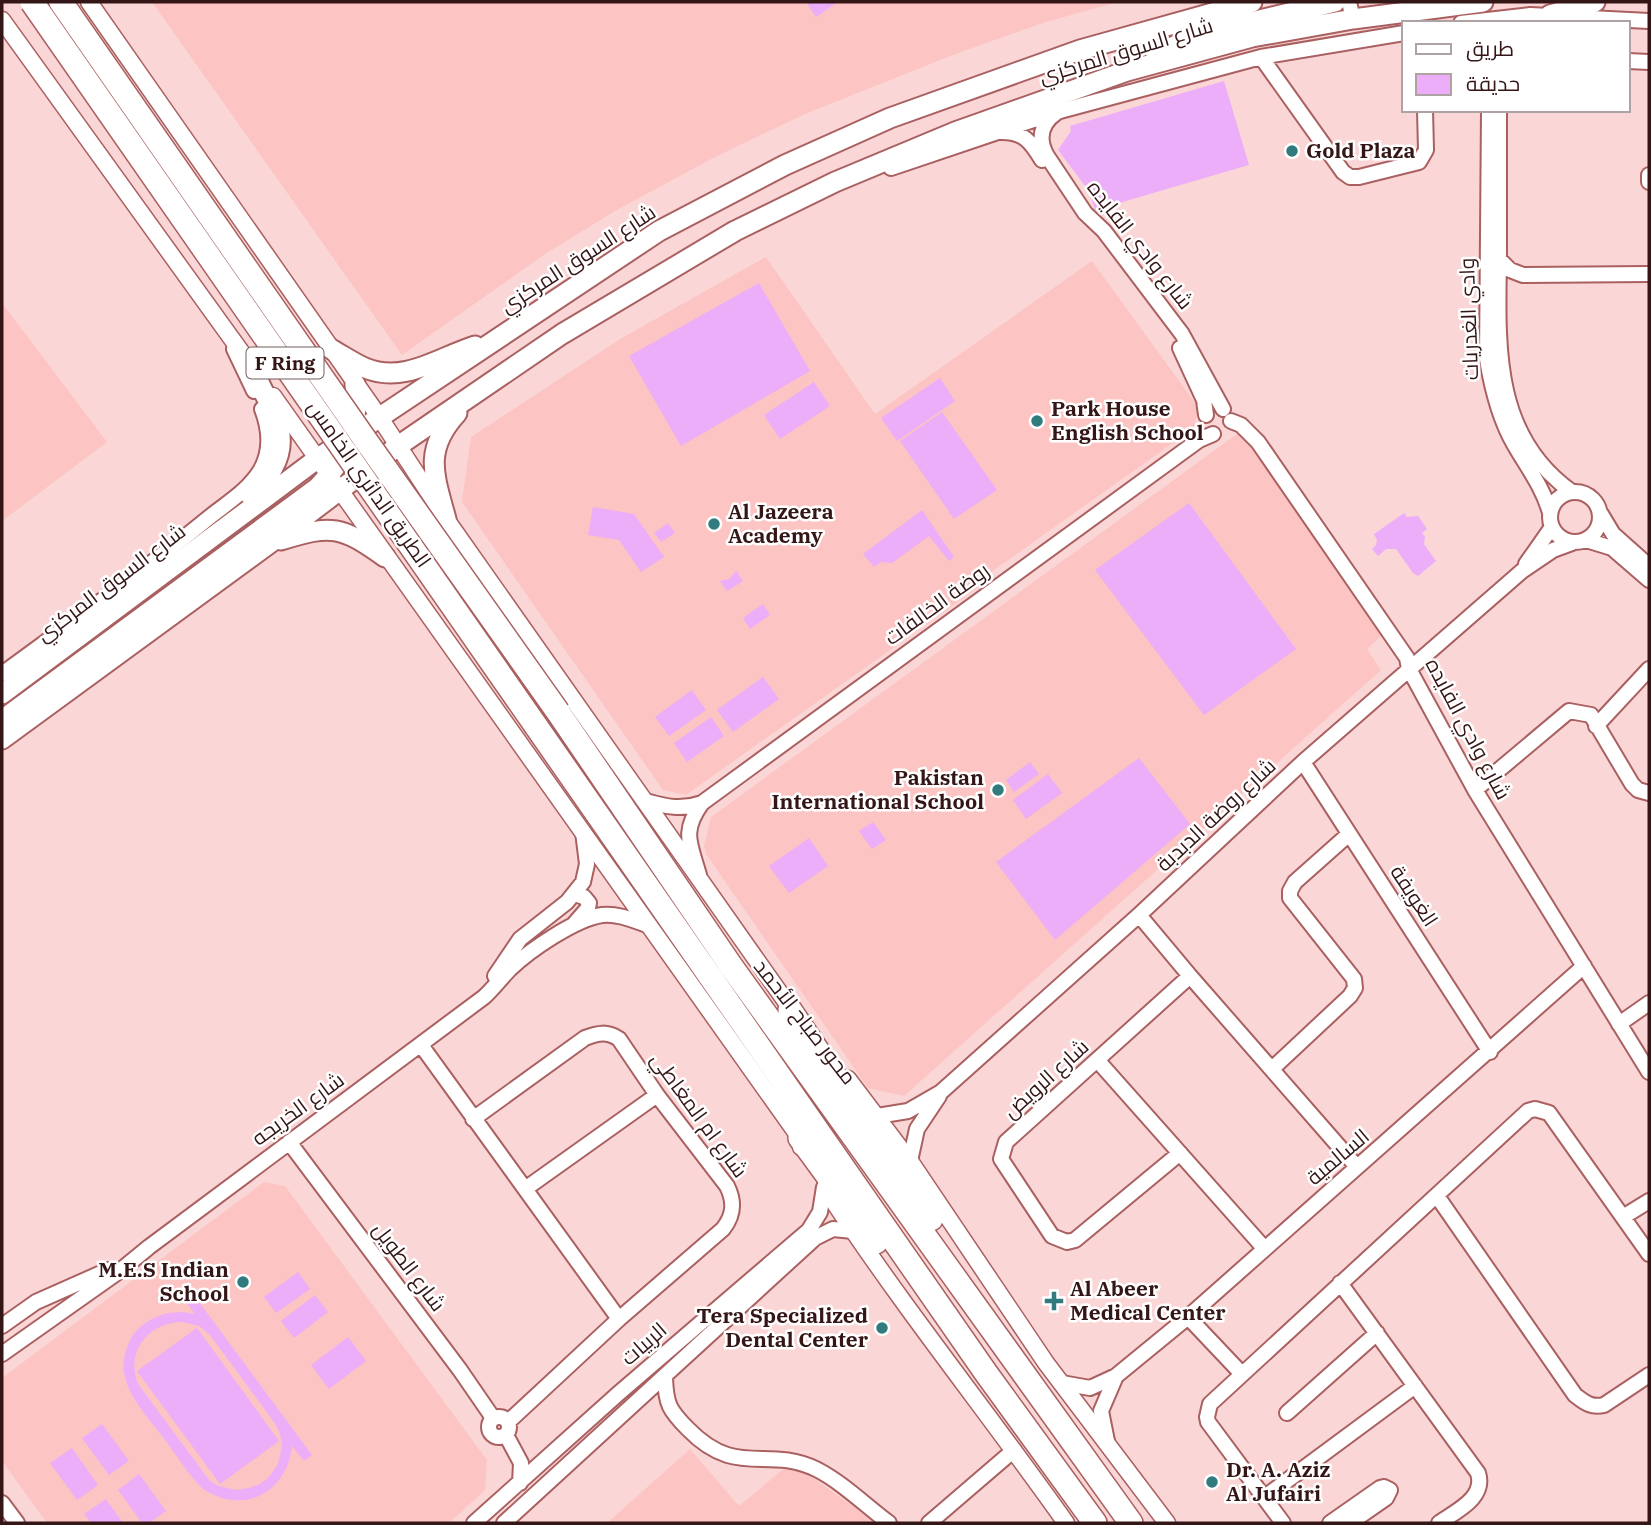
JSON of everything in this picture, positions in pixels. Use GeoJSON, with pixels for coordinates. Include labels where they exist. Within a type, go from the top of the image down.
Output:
{"type":"FeatureCollection","features":[{"type":"Feature","properties":{"kind":"highway","name":"الطريق الدائري الخامس"},"geometry":{"type":"LineString","coordinates":[[32,2],[978,1362],[1043,1451]]}},
{"type":"Feature","properties":{"kind":"highway","name":"الطريق الدائري الخامس"},"geometry":{"type":"LineString","coordinates":[[61,2],[558,712]]}},
{"type":"Feature","properties":{"kind":"highway","name":"محور صباح الأحمد"},"geometry":{"type":"LineString","coordinates":[[558,712],[731,966],[1131,1523]]}},
{"type":"Feature","properties":{"kind":"highway"},"geometry":{"type":"LineString","coordinates":[[790,1010],[966,1271],[1009,1341],[1024,1375]]}},
{"type":"Feature","properties":{"kind":"highway"},"geometry":{"type":"LineString","coordinates":[[800,1138],[1012,1425],[1043,1451],[1095,1523]]}},
{"type":"Feature","properties":{"kind":"main road"},"geometry":{"type":"LineString","coordinates":[[1160,28],[1182,11],[1216,2]]}},
{"type":"Feature","properties":{"kind":"main road","name":"شارع السوق المركزي"},"geometry":{"type":"LineString","coordinates":[[2,694],[317,459],[659,231],[785,165],[890,118],[1080,51],[1252,2]]}},
{"type":"Feature","properties":{"kind":"main road"},"geometry":{"type":"LineString","coordinates":[[1127,71],[1198,35],[1335,2]]}},
{"type":"Feature","properties":{"kind":"main road","name":"شارع السوق المركزي"},"geometry":{"type":"LineString","coordinates":[[2,739],[270,543],[333,483],[398,446],[562,334],[735,231],[835,182],[955,132],[1127,71],[1351,10],[1483,2]]}},
{"type":"Feature","properties":{"kind":"main road"},"geometry":{"type":"LineString","coordinates":[[1550,16],[1595,2]]}},
{"type":"Feature","properties":{"kind":"main road"},"geometry":{"type":"LineString","coordinates":[[331,349],[363,368],[395,374],[412,371],[443,357],[496,340]]}},
{"type":"Feature","properties":{"kind":"main road"},"geometry":{"type":"LineString","coordinates":[[205,541],[268,478],[276,463],[280,429],[258,385],[254,369]]}},
{"type":"Feature","properties":{"kind":"main road"},"geometry":{"type":"LineString","coordinates":[[2,720],[317,488],[333,483],[353,436],[358,412],[355,384]]}},
{"type":"Feature","properties":{"kind":"main road"},"geometry":{"type":"LineString","coordinates":[[446,519],[434,475],[436,444],[444,427],[471,397]]}},
{"type":"Feature","properties":{"kind":"main road"},"geometry":{"type":"LineString","coordinates":[[270,543],[316,530],[335,530],[355,536],[385,557]]}},
{"type":"Feature","properties":{"kind":"street","name":"الطريق الدائري الخامس"},"geometry":{"type":"LineString","coordinates":[[89,2],[380,418],[446,519]]}},
{"type":"Feature","properties":{"kind":"street"},"geometry":{"type":"LineString","coordinates":[[1488,21],[1550,16],[1594,21]]}},
{"type":"Feature","properties":{"kind":"street","name":"الطريق الدائري الخامس"},"geometry":{"type":"LineString","coordinates":[[2,20],[254,369],[385,557]]}},
{"type":"Feature","properties":{"kind":"street"},"geometry":{"type":"LineString","coordinates":[[1630,21],[1649,21]]}},
{"type":"Feature","properties":{"kind":"street","name":"شارع السوق المركزي"},"geometry":{"type":"LineString","coordinates":[[835,182],[891,168],[1060,111],[1261,57],[1402,33]]}},
{"type":"Feature","properties":{"kind":"street"},"geometry":{"type":"LineString","coordinates":[[1261,57],[1343,172],[1350,177],[1419,162],[1426,150],[1425,112]]}},
{"type":"Feature","properties":{"kind":"street"},"geometry":{"type":"LineString","coordinates":[[1630,61],[1649,62]]}},
{"type":"Feature","properties":{"kind":"street","name":"شارع وادي الفايده"},"geometry":{"type":"LineString","coordinates":[[1060,111],[1048,119],[1042,128],[1042,148],[1085,213],[1104,231],[1182,334],[1207,384],[1221,401],[1227,415],[1258,442],[1407,658],[1409,669],[1475,790],[1649,1072]]}},
{"type":"Feature","properties":{"kind":"street","name":"وادي الغدريات"},"geometry":{"type":"LineString","coordinates":[[1489,112],[1487,359],[1491,383],[1507,430],[1539,485],[1551,520]]}},
{"type":"Feature","properties":{"kind":"street","name":"وادي الغدريات"},"geometry":{"type":"LineString","coordinates":[[1499,112],[1499,362],[1508,402],[1519,429],[1544,469],[1572,492]]}},
{"type":"Feature","properties":{"kind":"street","name":"شارع وادي الفايده"},"geometry":{"type":"LineString","coordinates":[[997,132],[1020,134],[1035,149],[1072,210],[1107,249],[1180,347],[1204,400],[1208,424]]}},
{"type":"Feature","properties":{"kind":"street"},"geometry":{"type":"LineString","coordinates":[[1649,176],[1649,182]]}},
{"type":"Feature","properties":{"kind":"street"},"geometry":{"type":"LineString","coordinates":[[1499,259],[1510,270],[1523,275]]}},
{"type":"Feature","properties":{"kind":"street"},"geometry":{"type":"LineString","coordinates":[[1498,289],[1509,279],[1523,275],[1649,274]]}},
{"type":"Feature","properties":{"kind":"street","name":"شارع السوق المركزي"},"geometry":{"type":"LineString","coordinates":[[2,674],[241,494],[259,473],[268,454],[267,422],[224,329]]}},
{"type":"Feature","properties":{"kind":"street"},"geometry":{"type":"LineString","coordinates":[[1215,408],[1227,415],[1226,432],[1208,424],[1215,408]]}},
{"type":"Feature","properties":{"kind":"street","name":"روضة الخالفات"},"geometry":{"type":"LineString","coordinates":[[702,803],[1199,440],[1208,424]]}},
{"type":"Feature","properties":{"kind":"street"},"geometry":{"type":"LineString","coordinates":[[1649,566],[1614,534],[1593,499],[1583,493],[1572,492],[1558,499],[1551,520],[1558,536],[1612,548],[1649,580]]}},
{"type":"Feature","properties":{"kind":"street"},"geometry":{"type":"LineString","coordinates":[[1579,542],[1598,530],[1601,514]]}},
{"type":"Feature","properties":{"kind":"street","name":"محور صباح الأحمد"},"geometry":{"type":"LineString","coordinates":[[446,519],[790,1010],[816,1037],[877,1116],[1062,1383],[1167,1523]]}},
{"type":"Feature","properties":{"kind":"street","name":"شارع روضة الدبدبة"},"geometry":{"type":"LineString","coordinates":[[1522,571],[1551,520]]}},
{"type":"Feature","properties":{"kind":"street","name":"شارع روضة الدبدبة"},"geometry":{"type":"LineString","coordinates":[[877,1116],[908,1111],[941,1092],[1139,915],[1303,762],[1522,571],[1553,550],[1579,542]]}},
{"type":"Feature","properties":{"kind":"street"},"geometry":{"type":"LineString","coordinates":[[385,557],[800,1138],[803,1154],[877,1267],[1066,1523]]}},
{"type":"Feature","properties":{"kind":"street"},"geometry":{"type":"LineString","coordinates":[[1596,726],[1649,669]]}},
{"type":"Feature","properties":{"kind":"street"},"geometry":{"type":"LineString","coordinates":[[1475,790],[1569,711],[1591,715],[1632,784],[1638,790],[1649,793]]}},
{"type":"Feature","properties":{"kind":"street","name":"الغويفة"},"geometry":{"type":"LineString","coordinates":[[1303,762],[1490,1052]]}},
{"type":"Feature","properties":{"kind":"street"},"geometry":{"type":"LineString","coordinates":[[646,801],[674,808],[689,808],[702,803]]}},
{"type":"Feature","properties":{"kind":"street"},"geometry":{"type":"LineString","coordinates":[[700,880],[688,838],[690,824],[702,803]]}},
{"type":"Feature","properties":{"kind":"street","name":"شارع الخريجه"},"geometry":{"type":"LineString","coordinates":[[472,1005],[489,986],[520,940],[574,894],[585,878],[587,864],[583,832]]}},
{"type":"Feature","properties":{"kind":"street"},"geometry":{"type":"LineString","coordinates":[[1272,1069],[1350,996],[1355,988],[1354,979],[1290,898],[1290,891],[1296,882],[1349,834]]}},
{"type":"Feature","properties":{"kind":"street","name":"شارع الخريجه"},"geometry":{"type":"LineString","coordinates":[[571,928],[589,903],[584,897],[574,894]]}},
{"type":"Feature","properties":{"kind":"street","name":"شارع الخريجه"},"geometry":{"type":"LineString","coordinates":[[2,1354],[110,1278],[484,998],[521,959],[594,917],[607,915],[650,926]]}},
{"type":"Feature","properties":{"kind":"street"},"geometry":{"type":"LineString","coordinates":[[1139,915],[1357,1167]]}},
{"type":"Feature","properties":{"kind":"street","name":"السالمية"},"geometry":{"type":"LineString","coordinates":[[1062,1383],[1090,1388],[1116,1376],[1188,1317],[1584,966]]}},
{"type":"Feature","properties":{"kind":"street","name":"شارع الرويض"},"geometry":{"type":"LineString","coordinates":[[1180,1153],[1075,1240],[1067,1242],[1052,1236],[1001,1159],[1006,1142],[1190,976]]}},
{"type":"Feature","properties":{"kind":"street"},"geometry":{"type":"LineString","coordinates":[[1619,1024],[1649,1003]]}},
{"type":"Feature","properties":{"kind":"street","name":"شارع ام المغاطي"},"geometry":{"type":"LineString","coordinates":[[473,1119],[585,1038],[605,1033],[619,1039],[733,1197],[730,1220],[723,1229],[619,1320],[507,1428]]}},
{"type":"Feature","properties":{"kind":"street"},"geometry":{"type":"LineString","coordinates":[[421,1045],[619,1320]]}},
{"type":"Feature","properties":{"kind":"street"},"geometry":{"type":"LineString","coordinates":[[1098,1061],[1264,1248]]}},
{"type":"Feature","properties":{"kind":"street","name":"شارع روضة الدبدبة"},"geometry":{"type":"LineString","coordinates":[[910,1161],[917,1129],[941,1092]]}},
{"type":"Feature","properties":{"kind":"street"},"geometry":{"type":"LineString","coordinates":[[525,1189],[657,1095]]}},
{"type":"Feature","properties":{"kind":"street"},"geometry":{"type":"LineString","coordinates":[[1283,1523],[1208,1422],[1213,1399],[1528,1111],[1535,1109],[1549,1113],[1649,1254]]}},
{"type":"Feature","properties":{"kind":"street","name":"شارع الطويل"},"geometry":{"type":"LineString","coordinates":[[289,1142],[493,1418],[501,1417],[507,1428]]}},
{"type":"Feature","properties":{"kind":"street","name":"الربيات"},"geometry":{"type":"LineString","coordinates":[[474,1523],[619,1393],[808,1230],[820,1213],[824,1187]]}},
{"type":"Feature","properties":{"kind":"street"},"geometry":{"type":"LineString","coordinates":[[1437,1196],[1575,1395],[1597,1407],[1648,1380]]}},
{"type":"Feature","properties":{"kind":"street"},"geometry":{"type":"LineString","coordinates":[[1623,1217],[1649,1201]]}},
{"type":"Feature","properties":{"kind":"street","name":"الربيات"},"geometry":{"type":"LineString","coordinates":[[504,1523],[666,1378],[815,1238],[833,1229],[853,1231]]}},
{"type":"Feature","properties":{"kind":"street","name":"شارع الخريجه"},"geometry":{"type":"LineString","coordinates":[[3,1325],[36,1302],[89,1280],[149,1247]]}},
{"type":"Feature","properties":{"kind":"street"},"geometry":{"type":"LineString","coordinates":[[1340,1283],[1478,1474],[1478,1493],[1438,1523]]}},
{"type":"Feature","properties":{"kind":"street"},"geometry":{"type":"LineString","coordinates":[[1188,1317],[1241,1373]]}},
{"type":"Feature","properties":{"kind":"street"},"geometry":{"type":"LineString","coordinates":[[1287,1413],[1377,1333]]}},
{"type":"Feature","properties":{"kind":"street","name":"السالمية"},"geometry":{"type":"LineString","coordinates":[[1108,1446],[1101,1412],[1116,1376]]}},
{"type":"Feature","properties":{"kind":"street"},"geometry":{"type":"LineString","coordinates":[[666,1378],[668,1407],[702,1443],[719,1454],[738,1459],[797,1462],[817,1469],[889,1523]]}},
{"type":"Feature","properties":{"kind":"street"},"geometry":{"type":"LineString","coordinates":[[1265,1497],[1415,1385]]}},
{"type":"Feature","properties":{"kind":"street"},"geometry":{"type":"LineString","coordinates":[[636,1404],[668,1407]]}},
{"type":"Feature","properties":{"kind":"street"},"geometry":{"type":"LineString","coordinates":[[507,1428],[521,1463],[520,1483]]}},
{"type":"Feature","properties":{"kind":"street"},"geometry":{"type":"LineString","coordinates":[[929,1523],[1014,1450]]}},
{"type":"Feature","properties":{"kind":"street"},"geometry":{"type":"LineString","coordinates":[[2,1503],[16,1523]]}},
{"type":"Feature","properties":{"kind":"street"},"geometry":{"type":"LineString","coordinates":[[1330,1523],[1352,1517]]}},
{"type":"Feature","properties":{"kind":"shaded area"},"geometry":{"type":"Polygon","coordinates":[[[152,2],[1118,2],[1046,22],[958,53],[805,114],[713,158],[615,211],[545,254],[402,355],[152,2]]]}},
{"type":"Feature","properties":{"kind":"shaded area","name":"Al Jazeera Academy"},"geometry":{"type":"Polygon","coordinates":[[[766,257],[875,414],[1092,261],[1198,407],[1194,428],[987,575],[990,579],[686,795],[663,790],[462,502],[471,437],[620,339],[766,257]]]}},
{"type":"Feature","properties":{"kind":"shaded area"},"geometry":{"type":"Polygon","coordinates":[[[2,303],[107,442],[2,521],[2,303]]]}},
{"type":"Feature","properties":{"kind":"shaded area","name":"Pakistan International School"},"geometry":{"type":"Polygon","coordinates":[[[1241,431],[1384,633],[1367,649],[1381,670],[904,1096],[868,1088],[706,854],[704,846],[711,817],[1241,431]]]}},
{"type":"Feature","properties":{"kind":"shaded area","name":"M.E.S Indian School"},"geometry":{"type":"Polygon","coordinates":[[[264,1182],[285,1186],[487,1460],[485,1490],[449,1523],[47,1523],[2,1461],[2,1378],[264,1182]]]}},
{"type":"Feature","properties":{"kind":"shaded area"},"geometry":{"type":"Polygon","coordinates":[[[690,1449],[739,1506],[782,1470],[798,1467],[876,1523],[607,1523],[690,1449]]]}},
{"type":"Feature","properties":{"kind":"green space"},"geometry":{"type":"Polygon","coordinates":[[[806,2],[838,2],[816,17],[806,2]]]}},
{"type":"Feature","properties":{"kind":"green space"},"geometry":{"type":"Polygon","coordinates":[[[1224,81],[1249,165],[1095,210],[1089,191],[1058,150],[1071,131],[1070,126],[1224,81]]]}},
{"type":"Feature","properties":{"kind":"green space"},"geometry":{"type":"Polygon","coordinates":[[[759,283],[810,371],[681,446],[629,356],[759,283]]]}},
{"type":"Feature","properties":{"kind":"green space"},"geometry":{"type":"Polygon","coordinates":[[[940,378],[955,401],[897,441],[881,418],[940,378]]]}},
{"type":"Feature","properties":{"kind":"green space"},"geometry":{"type":"Polygon","coordinates":[[[814,382],[830,406],[780,439],[764,415],[814,382]]]}},
{"type":"Feature","properties":{"kind":"green space"},"geometry":{"type":"Polygon","coordinates":[[[942,412],[997,490],[954,519],[900,441],[942,412]]]}},
{"type":"Feature","properties":{"kind":"green space"},"geometry":{"type":"Polygon","coordinates":[[[1189,503],[1296,649],[1204,715],[1095,570],[1189,503]]]}},
{"type":"Feature","properties":{"kind":"green space"},"geometry":{"type":"Polygon","coordinates":[[[593,507],[634,514],[664,557],[641,572],[619,540],[588,535],[593,507]]]}},
{"type":"Feature","properties":{"kind":"green space"},"geometry":{"type":"Polygon","coordinates":[[[922,510],[954,557],[949,561],[929,536],[892,563],[881,562],[874,567],[863,554],[922,510]]]}},
{"type":"Feature","properties":{"kind":"green space"},"geometry":{"type":"Polygon","coordinates":[[[1404,513],[1407,517],[1418,516],[1427,529],[1422,533],[1425,537],[1424,544],[1436,561],[1418,576],[1396,549],[1386,549],[1378,556],[1372,549],[1377,540],[1374,534],[1404,513]]]}},
{"type":"Feature","properties":{"kind":"green space"},"geometry":{"type":"Polygon","coordinates":[[[668,523],[675,533],[661,542],[654,533],[668,523]]]}},
{"type":"Feature","properties":{"kind":"green space"},"geometry":{"type":"Polygon","coordinates":[[[736,571],[743,581],[727,591],[720,581],[729,579],[736,571]]]}},
{"type":"Feature","properties":{"kind":"green space"},"geometry":{"type":"Polygon","coordinates":[[[763,604],[770,615],[750,629],[743,618],[763,604]]]}},
{"type":"Feature","properties":{"kind":"green space"},"geometry":{"type":"Polygon","coordinates":[[[763,677],[779,699],[733,732],[717,710],[763,677]]]}},
{"type":"Feature","properties":{"kind":"green space"},"geometry":{"type":"Polygon","coordinates":[[[692,690],[706,710],[669,736],[655,717],[692,690]]]}},
{"type":"Feature","properties":{"kind":"green space"},"geometry":{"type":"Polygon","coordinates":[[[711,717],[724,736],[687,762],[674,743],[711,717]]]}},
{"type":"Feature","properties":{"kind":"green space"},"geometry":{"type":"Polygon","coordinates":[[[1139,758],[1190,824],[1055,940],[996,862],[1139,758]]]}},
{"type":"Feature","properties":{"kind":"green space"},"geometry":{"type":"Polygon","coordinates":[[[1030,762],[1039,774],[1014,792],[1006,780],[1030,762]]]}},
{"type":"Feature","properties":{"kind":"green space"},"geometry":{"type":"Polygon","coordinates":[[[1048,774],[1062,793],[1026,819],[1013,800],[1048,774]]]}},
{"type":"Feature","properties":{"kind":"green space"},"geometry":{"type":"Polygon","coordinates":[[[873,822],[886,840],[872,849],[859,831],[873,822]]]}},
{"type":"Feature","properties":{"kind":"green space"},"geometry":{"type":"Polygon","coordinates":[[[809,838],[828,866],[789,893],[769,866],[809,838]]]}},
{"type":"Feature","properties":{"kind":"green space"},"geometry":{"type":"Polygon","coordinates":[[[298,1272],[310,1289],[276,1313],[264,1297],[298,1272]]]}},
{"type":"Feature","properties":{"kind":"green space"},"geometry":{"type":"Polygon","coordinates":[[[190,1290],[312,1455],[304,1461],[292,1446],[281,1477],[272,1488],[260,1496],[232,1500],[202,1488],[142,1410],[129,1388],[124,1364],[132,1336],[144,1324],[162,1315],[181,1312],[195,1314],[182,1296],[190,1290]],[[183,1322],[171,1323],[150,1333],[138,1350],[135,1360],[138,1384],[209,1480],[218,1486],[236,1490],[249,1488],[269,1477],[278,1464],[282,1446],[280,1433],[210,1335],[199,1326],[183,1322]]]}},
{"type":"Feature","properties":{"kind":"green space"},"geometry":{"type":"Polygon","coordinates":[[[315,1295],[328,1312],[294,1338],[281,1321],[315,1295]]]}},
{"type":"Feature","properties":{"kind":"green space"},"geometry":{"type":"Polygon","coordinates":[[[197,1328],[279,1441],[220,1484],[137,1371],[197,1328]]]}},
{"type":"Feature","properties":{"kind":"green space"},"geometry":{"type":"Polygon","coordinates":[[[348,1337],[366,1361],[329,1389],[311,1365],[348,1337]]]}},
{"type":"Feature","properties":{"kind":"green space"},"geometry":{"type":"Polygon","coordinates":[[[102,1424],[129,1461],[109,1475],[82,1438],[102,1424]]]}},
{"type":"Feature","properties":{"kind":"green space"},"geometry":{"type":"Polygon","coordinates":[[[72,1448],[98,1485],[77,1500],[50,1463],[72,1448]]]}},
{"type":"Feature","properties":{"kind":"green space"},"geometry":{"type":"Polygon","coordinates":[[[139,1474],[166,1511],[149,1523],[142,1523],[118,1490],[139,1474]]]}},
{"type":"Feature","properties":{"kind":"green space"},"geometry":{"type":"Polygon","coordinates":[[[106,1499],[123,1523],[91,1523],[84,1514],[106,1499]]]}},
{"type":"Feature","properties":{"kind":"place","name":"Gold Plaza"},"geometry":{"type":"Point","coordinates":[1292,151]}},
{"type":"Feature","properties":{"kind":"place","name":"Park House English School"},"geometry":{"type":"Point","coordinates":[1037,421]}},
{"type":"Feature","properties":{"kind":"place","name":"Al Jazeera Academy"},"geometry":{"type":"Point","coordinates":[714,524]}},
{"type":"Feature","properties":{"kind":"place","name":"Pakistan International School"},"geometry":{"type":"Point","coordinates":[998,790]}},
{"type":"Feature","properties":{"kind":"place","name":"M.E.S Indian School"},"geometry":{"type":"Point","coordinates":[243,1282]}},
{"type":"Feature","properties":{"kind":"place","name":"Al Abeer Medical Center"},"geometry":{"type":"Point","coordinates":[1054,1301]}},
{"type":"Feature","properties":{"kind":"place","name":"Tera Specialized Dental Center"},"geometry":{"type":"Point","coordinates":[882,1328]}},
{"type":"Feature","properties":{"kind":"place","name":"Dr. A. Aziz Al Jufairi"},"geometry":{"type":"Point","coordinates":[1212,1482]}}]}
